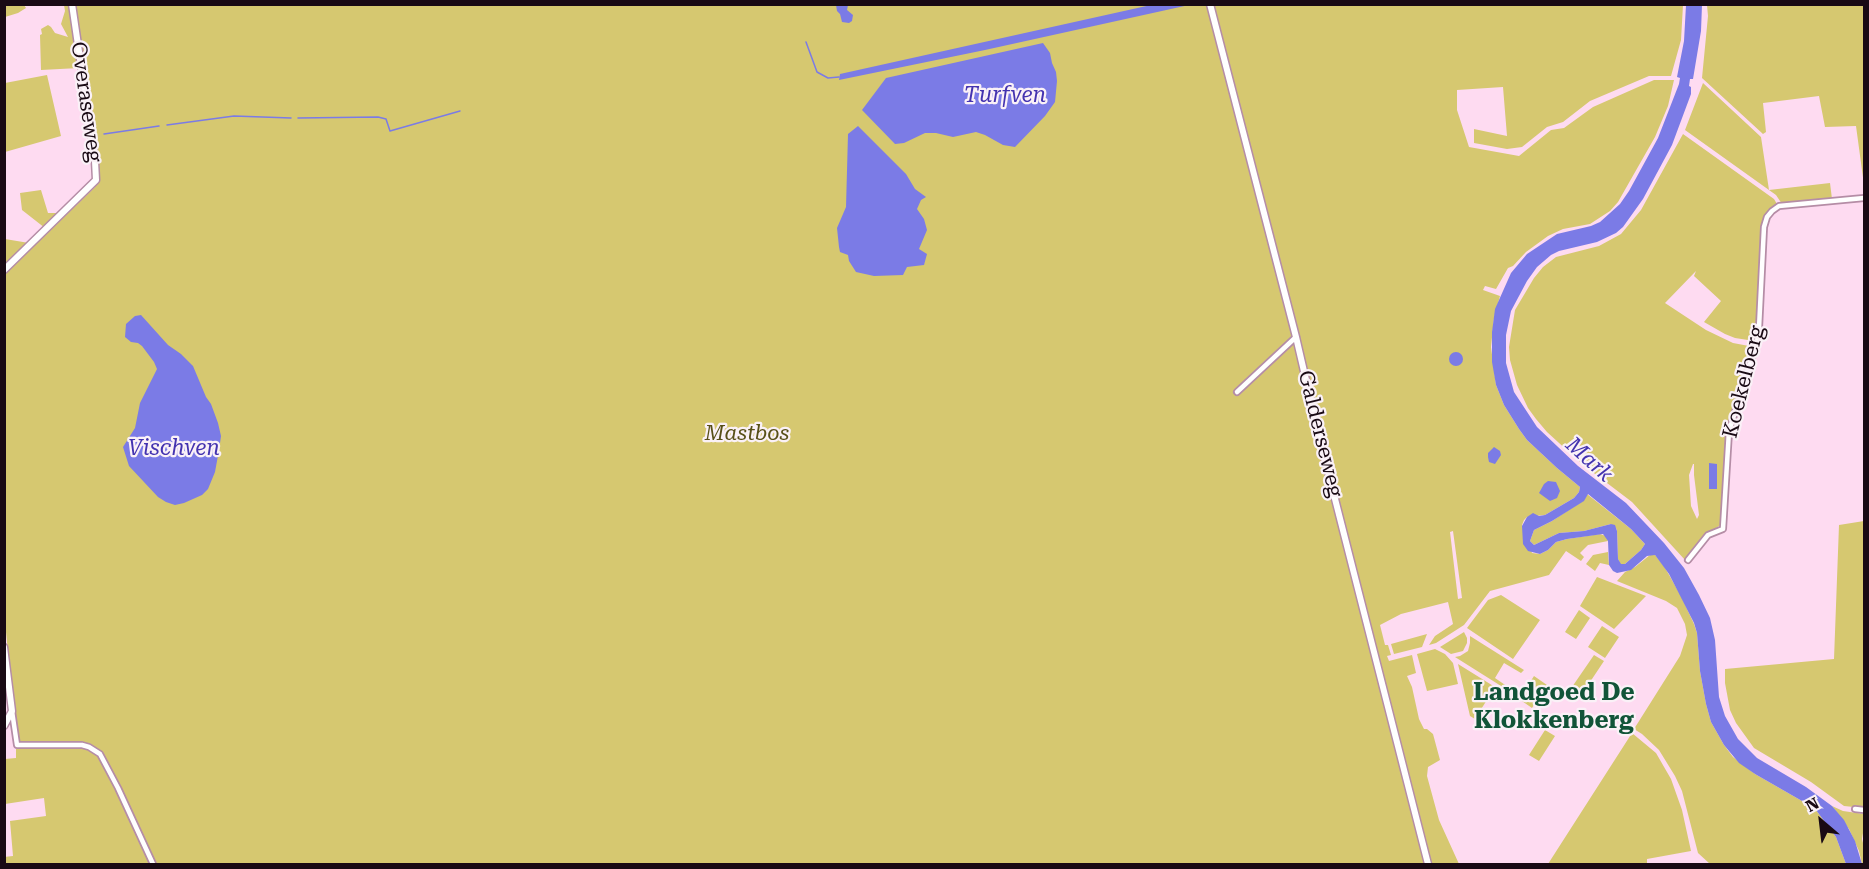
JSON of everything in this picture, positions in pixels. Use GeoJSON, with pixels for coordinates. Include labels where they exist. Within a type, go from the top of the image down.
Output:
{"type":"FeatureCollection","features":[{"type":"Feature","properties":{"kind":"street","name":"Overaseweg"},"geometry":{"type":"LineString","coordinates":[[4,270],[96,180],[72,4]]}},
{"type":"Feature","properties":{"kind":"street","name":"Galderseweg"},"geometry":{"type":"LineString","coordinates":[[1210,4],[1428,864]]}},
{"type":"Feature","properties":{"kind":"street","name":"Koekelberg"},"geometry":{"type":"LineString","coordinates":[[1688,560],[1708,535],[1723,529],[1729,431],[1757,342],[1764,227],[1767,217],[1779,206],[1864,198]]}},
{"type":"Feature","properties":{"kind":"street"},"geometry":{"type":"LineString","coordinates":[[1237,392],[1296,337]]}},
{"type":"Feature","properties":{"kind":"street"},"geometry":{"type":"LineString","coordinates":[[4,647],[17,746],[82,745],[100,754],[153,864]]}},
{"type":"Feature","properties":{"kind":"street"},"geometry":{"type":"LineString","coordinates":[[4,726],[12,711]]}},
{"type":"Feature","properties":{"kind":"street"},"geometry":{"type":"LineString","coordinates":[[1855,809],[1864,810]]}},
{"type":"Feature","properties":{"kind":"green space"},"geometry":{"type":"Polygon","coordinates":[[[4,5],[24,5],[26,8],[5,17],[4,5]]]}},
{"type":"Feature","properties":{"kind":"green space","name":"Mastbos"},"geometry":{"type":"Polygon","coordinates":[[[64,5],[1683,5],[1681,40],[1671,76],[1649,76],[1590,101],[1563,122],[1547,127],[1522,147],[1507,149],[1474,143],[1474,129],[1507,136],[1503,87],[1457,90],[1457,110],[1469,147],[1519,156],[1551,130],[1564,128],[1593,107],[1654,80],[1674,80],[1668,106],[1655,137],[1618,202],[1610,211],[1590,224],[1563,229],[1548,236],[1508,268],[1496,289],[1485,286],[1483,290],[1500,296],[1494,318],[1491,347],[1496,385],[1504,405],[1527,440],[1580,487],[1574,498],[1545,515],[1527,517],[1524,520],[1522,525],[1532,553],[1540,554],[1556,542],[1567,539],[1600,534],[1606,536],[1608,541],[1588,545],[1580,553],[1584,557],[1581,561],[1566,551],[1549,575],[1490,591],[1464,625],[1436,643],[1429,645],[1435,636],[1453,624],[1448,602],[1401,614],[1380,625],[1385,645],[1388,645],[1391,655],[1387,656],[1389,661],[1412,655],[1416,673],[1407,676],[1412,687],[1419,719],[1424,729],[1433,734],[1440,760],[1428,767],[1427,776],[1439,820],[1459,864],[5,864],[4,857],[13,856],[10,821],[46,816],[44,798],[5,804],[5,759],[16,758],[16,749],[39,748],[17,742],[5,622],[5,274],[95,187],[79,68],[41,70],[41,29],[48,25],[55,33],[68,37],[61,24],[65,11],[64,5]],[[1453,531],[1450,532],[1458,599],[1462,598],[1453,531]]]}},
{"type":"Feature","properties":{"kind":"green space"},"geometry":{"type":"Polygon","coordinates":[[[1707,5],[1864,5],[1864,185],[1856,126],[1825,127],[1819,96],[1763,103],[1766,132],[1763,134],[1702,78],[1707,5]]]}},
{"type":"Feature","properties":{"kind":"green space"},"geometry":{"type":"Polygon","coordinates":[[[47,75],[61,136],[5,152],[5,83],[47,75]]]}},
{"type":"Feature","properties":{"kind":"green space"},"geometry":{"type":"Polygon","coordinates":[[[1703,83],[1761,137],[1769,190],[1685,130],[1703,83]]]}},
{"type":"Feature","properties":{"kind":"green space"},"geometry":{"type":"Polygon","coordinates":[[[1683,134],[1774,199],[1777,204],[1768,213],[1762,227],[1755,338],[1748,340],[1735,338],[1704,322],[1721,301],[1694,276],[1696,271],[1665,303],[1706,330],[1733,343],[1749,346],[1752,350],[1728,425],[1722,524],[1710,532],[1685,560],[1632,502],[1582,464],[1547,432],[1528,408],[1517,385],[1510,360],[1509,347],[1515,310],[1543,267],[1556,257],[1599,246],[1621,234],[1641,210],[1683,134]],[[1694,464],[1689,475],[1691,506],[1697,519],[1699,515],[1694,464]]]}},
{"type":"Feature","properties":{"kind":"green space"},"geometry":{"type":"Polygon","coordinates":[[[1830,183],[1832,199],[1782,204],[1769,190],[1830,183]]]}},
{"type":"Feature","properties":{"kind":"green space"},"geometry":{"type":"Polygon","coordinates":[[[41,190],[48,213],[60,213],[45,228],[22,210],[20,193],[41,190]]]}},
{"type":"Feature","properties":{"kind":"green space"},"geometry":{"type":"Polygon","coordinates":[[[5,239],[29,243],[5,266],[5,239]]]}},
{"type":"Feature","properties":{"kind":"green space"},"geometry":{"type":"Polygon","coordinates":[[[1587,494],[1631,529],[1645,544],[1625,564],[1620,564],[1618,559],[1617,531],[1611,524],[1584,531],[1559,533],[1534,545],[1530,541],[1534,530],[1584,500],[1587,494]]]}},
{"type":"Feature","properties":{"kind":"green space"},"geometry":{"type":"Polygon","coordinates":[[[1864,521],[1864,808],[1844,806],[1811,782],[1754,748],[1736,723],[1730,710],[1725,669],[1834,659],[1839,525],[1864,521]]]}},
{"type":"Feature","properties":{"kind":"green space"},"geometry":{"type":"Polygon","coordinates":[[[1608,552],[1609,565],[1600,563],[1595,571],[1586,564],[1593,555],[1608,552]]]}},
{"type":"Feature","properties":{"kind":"green space"},"geometry":{"type":"Polygon","coordinates":[[[1650,555],[1655,555],[1664,566],[1694,624],[1706,704],[1711,722],[1724,745],[1733,757],[1755,774],[1816,810],[1836,837],[1846,864],[1710,864],[1698,853],[1682,791],[1675,776],[1659,750],[1634,729],[1680,656],[1687,635],[1685,624],[1677,608],[1666,601],[1617,581],[1625,572],[1650,555]]]}},
{"type":"Feature","properties":{"kind":"green space"},"geometry":{"type":"Polygon","coordinates":[[[1597,577],[1646,596],[1614,629],[1580,606],[1597,577]]]}},
{"type":"Feature","properties":{"kind":"green space"},"geometry":{"type":"Polygon","coordinates":[[[1501,595],[1540,620],[1513,659],[1467,628],[1488,600],[1501,595]]]}},
{"type":"Feature","properties":{"kind":"green space"},"geometry":{"type":"Polygon","coordinates":[[[1579,610],[1590,618],[1576,639],[1565,632],[1579,610]]]}},
{"type":"Feature","properties":{"kind":"green space"},"geometry":{"type":"Polygon","coordinates":[[[1602,626],[1619,637],[1605,658],[1588,647],[1602,626]]]}},
{"type":"Feature","properties":{"kind":"green space"},"geometry":{"type":"Polygon","coordinates":[[[1464,632],[1467,643],[1463,651],[1451,654],[1440,647],[1464,632]]]}},
{"type":"Feature","properties":{"kind":"green space"},"geometry":{"type":"Polygon","coordinates":[[[1427,634],[1422,647],[1394,654],[1391,644],[1427,634]]]}},
{"type":"Feature","properties":{"kind":"green space"},"geometry":{"type":"Polygon","coordinates":[[[1470,636],[1524,670],[1521,673],[1504,663],[1495,678],[1511,689],[1509,691],[1455,657],[1468,651],[1470,636]]]}},
{"type":"Feature","properties":{"kind":"green space"},"geometry":{"type":"Polygon","coordinates":[[[1435,649],[1445,654],[1453,663],[1458,684],[1427,691],[1417,654],[1435,649]]]}},
{"type":"Feature","properties":{"kind":"green space"},"geometry":{"type":"Polygon","coordinates":[[[1594,655],[1604,661],[1582,694],[1572,687],[1594,655]]]}},
{"type":"Feature","properties":{"kind":"green space"},"geometry":{"type":"Polygon","coordinates":[[[1458,664],[1495,687],[1475,719],[1470,716],[1458,664]]]}},
{"type":"Feature","properties":{"kind":"green space"},"geometry":{"type":"Polygon","coordinates":[[[1534,676],[1547,685],[1532,708],[1519,699],[1534,676]]]}},
{"type":"Feature","properties":{"kind":"green space"},"geometry":{"type":"Polygon","coordinates":[[[1545,730],[1555,736],[1539,761],[1529,755],[1545,730]]]}},
{"type":"Feature","properties":{"kind":"green space"},"geometry":{"type":"Polygon","coordinates":[[[1632,733],[1656,753],[1671,779],[1682,810],[1691,851],[1647,859],[1647,864],[1548,864],[1632,733]]]}},
{"type":"Feature","properties":{"kind":"green space"},"geometry":{"type":"Polygon","coordinates":[[[1832,806],[1843,811],[1864,814],[1862,839],[1864,864],[1862,864],[1849,829],[1832,806]]]}},
{"type":"Feature","properties":{"kind":"water"},"geometry":{"type":"Polygon","coordinates":[[[836,5],[848,5],[847,10],[853,15],[852,21],[842,22],[836,5]]]}},
{"type":"Feature","properties":{"kind":"water"},"geometry":{"type":"Polygon","coordinates":[[[1151,5],[1189,5],[839,80],[840,74],[1151,5]]]}},
{"type":"Feature","properties":{"kind":"water"},"geometry":{"type":"Polygon","coordinates":[[[1686,5],[1702,5],[1701,31],[1693,79],[1690,79],[1689,86],[1691,94],[1672,145],[1643,199],[1616,233],[1597,242],[1559,251],[1537,267],[1511,311],[1506,335],[1506,363],[1514,392],[1537,427],[1578,466],[1626,503],[1684,568],[1710,618],[1715,640],[1719,697],[1725,716],[1738,739],[1757,758],[1806,787],[1832,806],[1844,820],[1855,841],[1862,864],[1846,864],[1836,837],[1816,810],[1739,763],[1724,745],[1711,722],[1706,704],[1694,623],[1669,574],[1655,555],[1647,556],[1631,570],[1617,573],[1609,565],[1608,541],[1603,534],[1556,542],[1540,554],[1528,551],[1523,544],[1522,526],[1527,517],[1533,513],[1539,516],[1545,515],[1574,498],[1580,487],[1527,440],[1504,405],[1496,385],[1492,362],[1495,309],[1511,273],[1527,254],[1557,234],[1600,222],[1620,204],[1658,138],[1679,84],[1680,78],[1677,77],[1684,41],[1686,5]],[[1588,494],[1584,501],[1534,530],[1530,541],[1534,545],[1559,533],[1584,531],[1611,524],[1615,525],[1617,531],[1618,559],[1621,564],[1625,564],[1645,544],[1631,529],[1588,494]]]}},
{"type":"Feature","properties":{"kind":"water","name":"Turfven"},"geometry":{"type":"Polygon","coordinates":[[[1043,43],[1050,53],[1056,72],[1055,102],[1045,116],[1015,147],[1003,145],[976,132],[953,137],[925,133],[904,143],[895,144],[862,110],[886,78],[1043,43]]]}},
{"type":"Feature","properties":{"kind":"water"},"geometry":{"type":"Polygon","coordinates":[[[858,126],[906,174],[915,189],[926,197],[921,200],[917,209],[924,219],[927,230],[919,249],[927,254],[924,265],[907,267],[903,275],[874,276],[856,272],[848,255],[840,252],[837,228],[846,207],[848,134],[858,126]]]}},
{"type":"Feature","properties":{"kind":"water","name":"Vischven"},"geometry":{"type":"Polygon","coordinates":[[[141,315],[168,345],[193,366],[211,404],[221,436],[215,472],[208,489],[202,495],[175,505],[158,497],[129,466],[123,447],[135,428],[140,403],[157,369],[142,346],[125,337],[126,324],[135,316],[141,315]]]}},
{"type":"Feature","properties":{"kind":"water"},"geometry":{"type":"Polygon","coordinates":[[[1456,352],[1461,354],[1463,359],[1461,364],[1456,366],[1451,364],[1449,359],[1451,354],[1456,352]]]}},
{"type":"Feature","properties":{"kind":"water"},"geometry":{"type":"Polygon","coordinates":[[[1494,447],[1500,451],[1501,455],[1495,464],[1489,462],[1488,457],[1488,453],[1494,447]]]}},
{"type":"Feature","properties":{"kind":"water"},"geometry":{"type":"Polygon","coordinates":[[[1709,463],[1717,464],[1717,489],[1709,489],[1709,463]]]}},
{"type":"Feature","properties":{"kind":"water"},"geometry":{"type":"Polygon","coordinates":[[[1548,481],[1556,482],[1560,491],[1557,498],[1550,501],[1539,493],[1548,481]]]}},
{"type":"Feature","properties":{"kind":"waterway"},"geometry":{"type":"LineString","coordinates":[[806,42],[817,72],[828,78],[839,77]]}},
{"type":"Feature","properties":{"kind":"waterway"},"geometry":{"type":"LineString","coordinates":[[298,118],[378,117],[386,119],[390,131],[460,111]]}},
{"type":"Feature","properties":{"kind":"waterway"},"geometry":{"type":"LineString","coordinates":[[167,125],[234,116],[291,118]]}},
{"type":"Feature","properties":{"kind":"waterway"},"geometry":{"type":"LineString","coordinates":[[104,134],[159,126]]}},
{"type":"Feature","properties":{"kind":"district","name":"Landgoed De Klokkenberg"},"geometry":{"type":"Point","coordinates":[1554,707]}},
{"type":"Feature","properties":{"kind":"water label","name":"Mark"},"geometry":{"type":"Point","coordinates":[1589,460]}}]}
